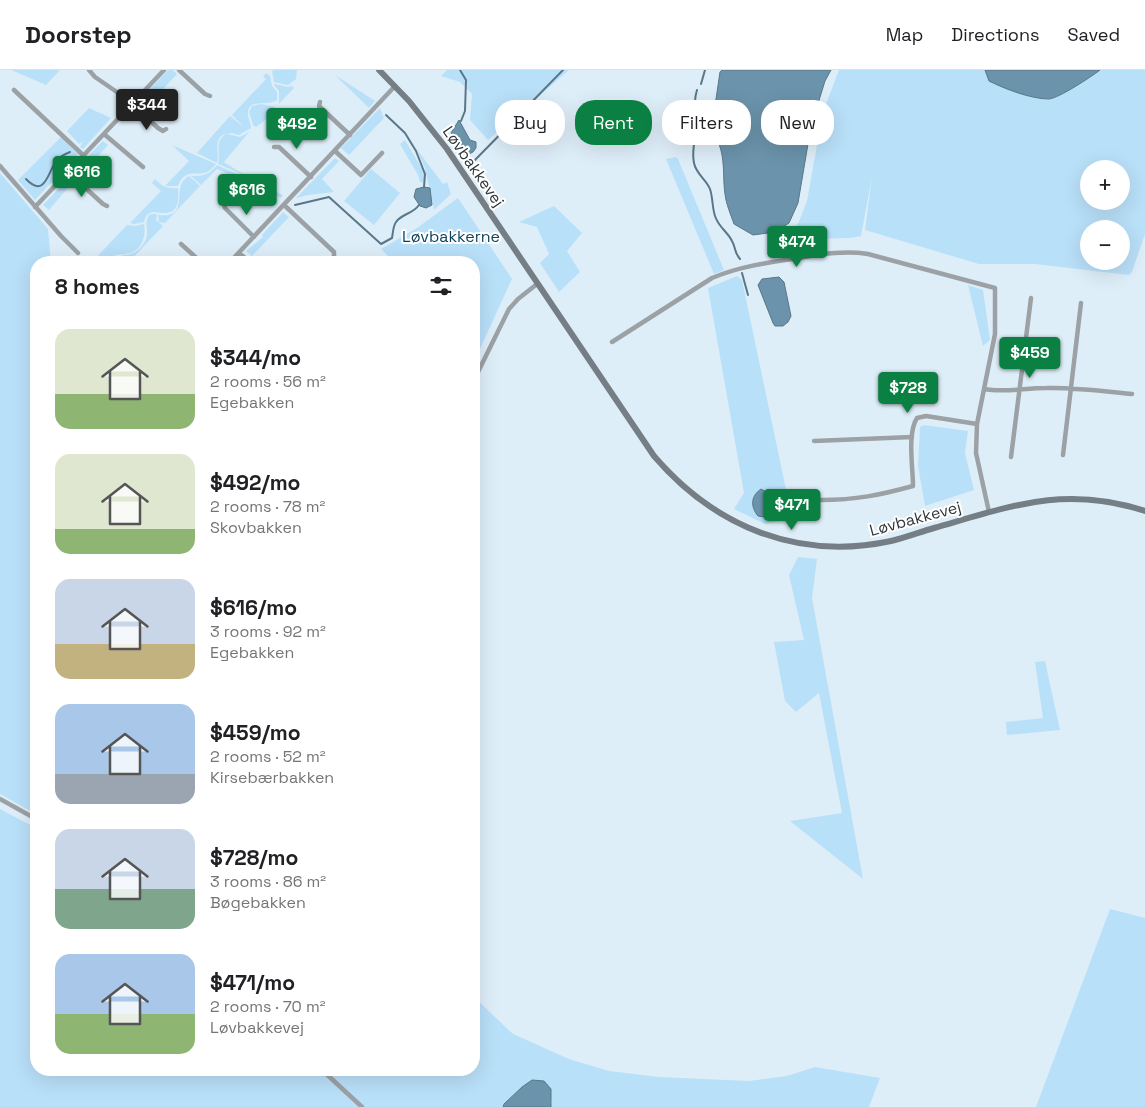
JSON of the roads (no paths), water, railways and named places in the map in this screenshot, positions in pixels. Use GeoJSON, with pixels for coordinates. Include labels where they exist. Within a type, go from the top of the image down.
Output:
{"type":"FeatureCollection","features":[{"type":"Feature","properties":{"kind":"street"},"geometry":{"type":"LineString","coordinates":[[88,70],[132,103],[158,128],[163,131],[166,129]]}},
{"type":"Feature","properties":{"kind":"street"},"geometry":{"type":"LineString","coordinates":[[35,206],[164,70]]}},
{"type":"Feature","properties":{"kind":"street"},"geometry":{"type":"LineString","coordinates":[[179,70],[205,94],[210,96]]}},
{"type":"Feature","properties":{"kind":"street","name":"Løvbakkevej"},"geometry":{"type":"LineString","coordinates":[[379,70],[426,121],[447,149],[654,456],[691,494],[728,519],[751,530],[791,542],[812,546],[839,547],[861,546],[891,541],[989,512],[1042,500],[1067,498],[1109,501],[1145,510]]}},
{"type":"Feature","properties":{"kind":"street"},"geometry":{"type":"LineString","coordinates":[[236,256],[395,86]]}},
{"type":"Feature","properties":{"kind":"street"},"geometry":{"type":"LineString","coordinates":[[14,90],[84,155]]}},
{"type":"Feature","properties":{"kind":"street"},"geometry":{"type":"LineString","coordinates":[[320,102],[319,106],[350,136]]}},
{"type":"Feature","properties":{"kind":"street"},"geometry":{"type":"LineString","coordinates":[[104,134],[143,167]]}},
{"type":"Feature","properties":{"kind":"street"},"geometry":{"type":"LineString","coordinates":[[274,147],[279,147],[311,177]]}},
{"type":"Feature","properties":{"kind":"street"},"geometry":{"type":"LineString","coordinates":[[335,151],[361,175],[382,153]]}},
{"type":"Feature","properties":{"kind":"street"},"geometry":{"type":"LineString","coordinates":[[0,166],[78,253]]}},
{"type":"Feature","properties":{"kind":"street"},"geometry":{"type":"LineString","coordinates":[[68,172],[107,206]]}},
{"type":"Feature","properties":{"kind":"street"},"geometry":{"type":"LineString","coordinates":[[224,204],[225,208],[254,237]]}},
{"type":"Feature","properties":{"kind":"street"},"geometry":{"type":"LineString","coordinates":[[284,205],[334,252],[334,256]]}},
{"type":"Feature","properties":{"kind":"street"},"geometry":{"type":"LineString","coordinates":[[181,244],[194,256]]}},
{"type":"Feature","properties":{"kind":"street"},"geometry":{"type":"LineString","coordinates":[[612,342],[712,278],[726,272],[760,264],[838,252],[852,251],[868,254],[995,288],[995,334],[977,424],[976,453],[989,512]]}},
{"type":"Feature","properties":{"kind":"street"},"geometry":{"type":"LineString","coordinates":[[239,253],[243,256]]}},
{"type":"Feature","properties":{"kind":"street"},"geometry":{"type":"LineString","coordinates":[[480,368],[506,313],[518,299],[537,284]]}},
{"type":"Feature","properties":{"kind":"street"},"geometry":{"type":"LineString","coordinates":[[1011,457],[1031,298]]}},
{"type":"Feature","properties":{"kind":"street"},"geometry":{"type":"LineString","coordinates":[[1064,455],[1081,303]]}},
{"type":"Feature","properties":{"kind":"street"},"geometry":{"type":"LineString","coordinates":[[984,388],[998,391],[1071,388],[1132,394]]}},
{"type":"Feature","properties":{"kind":"street"},"geometry":{"type":"LineString","coordinates":[[821,500],[848,500],[880,495],[914,486],[912,437],[915,421],[921,417],[977,424]]}},
{"type":"Feature","properties":{"kind":"street"},"geometry":{"type":"LineString","coordinates":[[814,441],[912,437]]}},
{"type":"Feature","properties":{"kind":"street"},"geometry":{"type":"LineString","coordinates":[[0,799],[30,816]]}},
{"type":"Feature","properties":{"kind":"street"},"geometry":{"type":"LineString","coordinates":[[328,1076],[362,1107]]}},
{"type":"Feature","properties":{"kind":"waterway"},"geometry":{"type":"LineString","coordinates":[[460,70],[466,80],[465,111],[461,121]]}},
{"type":"Feature","properties":{"kind":"waterway"},"geometry":{"type":"LineString","coordinates":[[475,160],[563,70]]}},
{"type":"Feature","properties":{"kind":"waterway"},"geometry":{"type":"LineString","coordinates":[[701,84],[705,70]]}},
{"type":"Feature","properties":{"kind":"waterway"},"geometry":{"type":"LineString","coordinates":[[697,90],[695,100],[697,120],[693,149],[694,163],[710,189],[717,220],[733,243],[740,259]]}},
{"type":"Feature","properties":{"kind":"waterway"},"geometry":{"type":"LineString","coordinates":[[386,115],[405,133],[416,151],[425,174],[424,187]]}},
{"type":"Feature","properties":{"kind":"waterway"},"geometry":{"type":"LineString","coordinates":[[26,179],[32,184],[42,185],[56,161],[61,156],[70,152]]}},
{"type":"Feature","properties":{"kind":"waterway"},"geometry":{"type":"LineString","coordinates":[[295,205],[329,197],[381,244],[392,238],[394,225],[398,219],[419,205]]}},
{"type":"Feature","properties":{"kind":"waterway"},"geometry":{"type":"LineString","coordinates":[[742,273],[748,295]]}},
{"type":"Feature","properties":{"kind":"park label","name":"Løvbakkerne"},"geometry":{"type":"Point","coordinates":[451,236]}}]}
